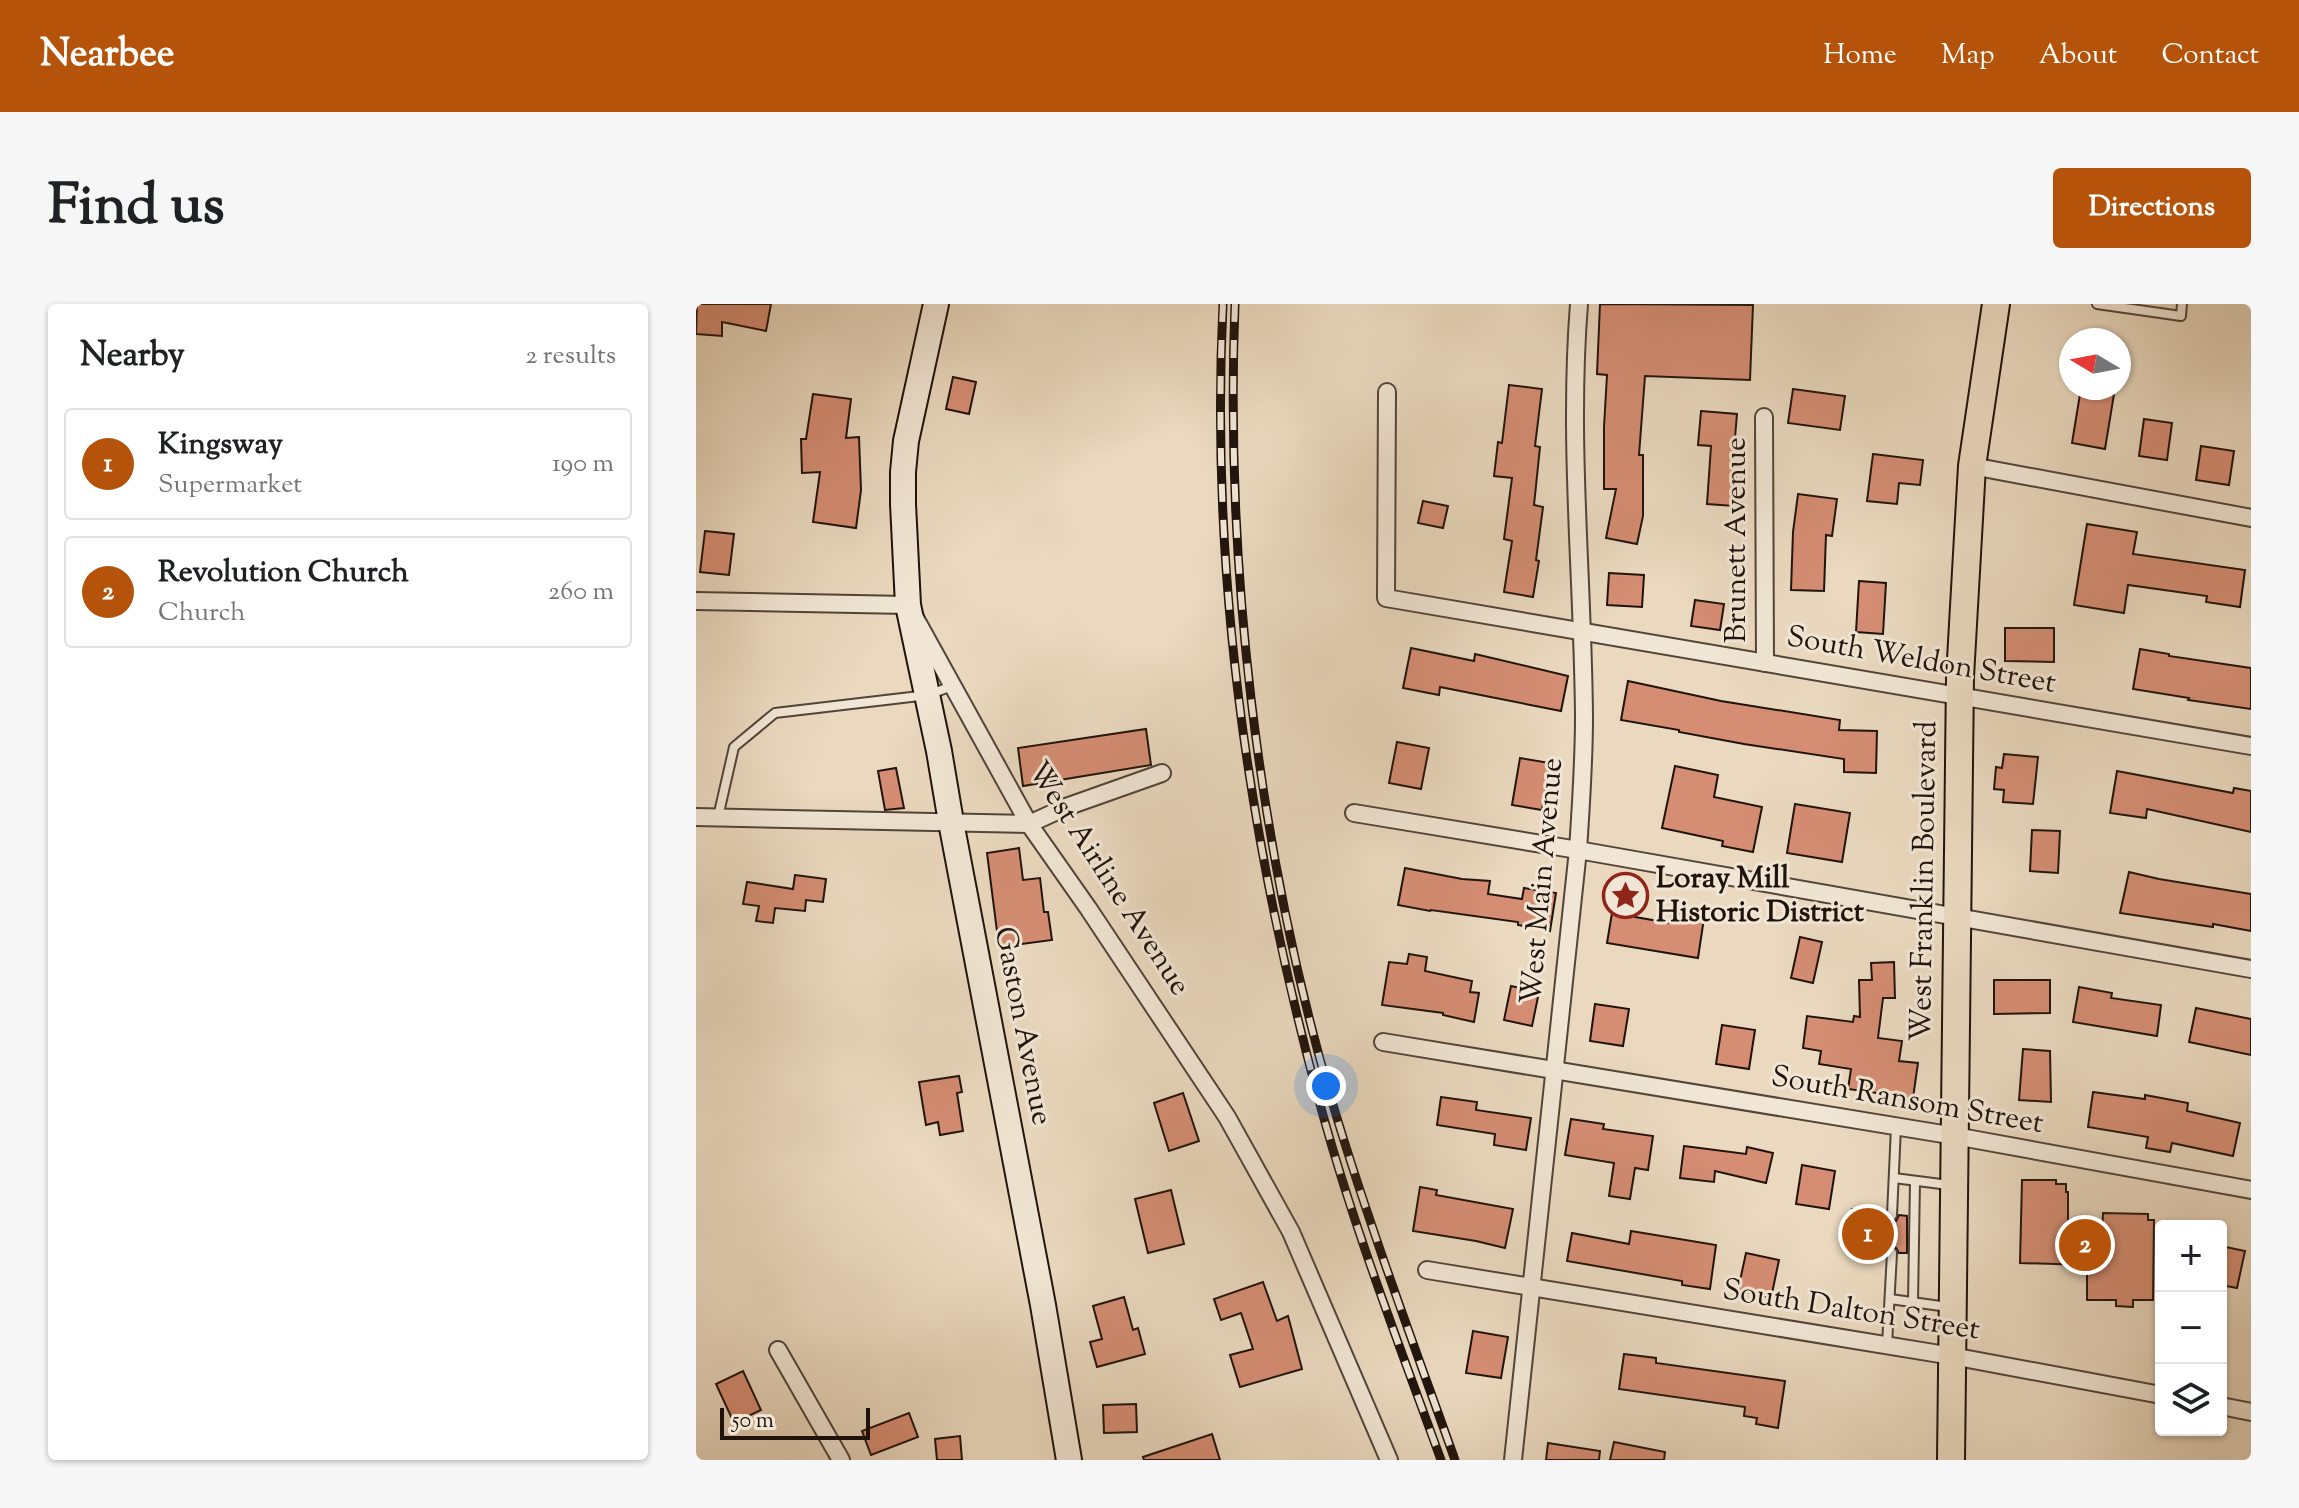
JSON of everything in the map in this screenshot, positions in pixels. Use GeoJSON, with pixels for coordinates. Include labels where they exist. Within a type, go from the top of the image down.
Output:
{"type":"FeatureCollection","features":[{"type":"Feature","properties":{"kind":"main road","name":"West Airline Avenue"},"geometry":{"type":"LineString","coordinates":[[908,605],[903,472],[906,441],[936,304]]}},
{"type":"Feature","properties":{"kind":"main road","name":"West Franklin Boulevard"},"geometry":{"type":"LineString","coordinates":[[1951,1460],[1959,695],[1972,466],[1996,304]]}},
{"type":"Feature","properties":{"kind":"main road","name":"Gaston Avenue"},"geometry":{"type":"LineString","coordinates":[[908,605],[928,695],[1043,1305],[1069,1460]]}},
{"type":"Feature","properties":{"kind":"street","name":"West Main Avenue"},"geometry":{"type":"LineString","coordinates":[[1513,1460],[1578,850],[1583,745],[1574,449],[1579,304]]}},
{"type":"Feature","properties":{"kind":"street","name":"South Weldon Street"},"geometry":{"type":"LineString","coordinates":[[1387,392],[1386,598],[2251,746]]}},
{"type":"Feature","properties":{"kind":"street","name":"Brunett Avenue"},"geometry":{"type":"LineString","coordinates":[[1764,417],[1765,663]]}},
{"type":"Feature","properties":{"kind":"street"},"geometry":{"type":"LineString","coordinates":[[1972,466],[2251,518]]}},
{"type":"Feature","properties":{"kind":"street"},"geometry":{"type":"LineString","coordinates":[[696,601],[908,605]]}},
{"type":"Feature","properties":{"kind":"street","name":"West Airline Avenue"},"geometry":{"type":"LineString","coordinates":[[908,605],[1029,824],[1227,1117],[1291,1232],[1389,1460]]}},
{"type":"Feature","properties":{"kind":"street"},"geometry":{"type":"LineString","coordinates":[[696,817],[1029,824],[1066,807],[1162,773]]}},
{"type":"Feature","properties":{"kind":"street"},"geometry":{"type":"LineString","coordinates":[[1354,813],[2251,969]]}},
{"type":"Feature","properties":{"kind":"street","name":"South Ransom Street"},"geometry":{"type":"LineString","coordinates":[[1383,1042],[1955,1136],[2251,1190]]}},
{"type":"Feature","properties":{"kind":"street","name":"South Dalton Street"},"geometry":{"type":"LineString","coordinates":[[1427,1270],[1952,1356],[2155,1394]]}},
{"type":"Feature","properties":{"kind":"street"},"geometry":{"type":"LineString","coordinates":[[778,1350],[841,1460]]}},
{"type":"Feature","properties":{"kind":"street"},"geometry":{"type":"LineString","coordinates":[[2227,1407],[2251,1412]]}},
{"type":"Feature","properties":{"kind":"lane"},"geometry":{"type":"LineString","coordinates":[[2097,304],[2181,316],[2182,304]]}},
{"type":"Feature","properties":{"kind":"lane"},"geometry":{"type":"LineString","coordinates":[[718,817],[734,747],[775,713],[928,695],[952,686]]}},
{"type":"Feature","properties":{"kind":"lane"},"geometry":{"type":"LineString","coordinates":[[1892,1215],[1896,1127]]}},
{"type":"Feature","properties":{"kind":"lane"},"geometry":{"type":"LineString","coordinates":[[1894,1178],[1954,1186]]}},
{"type":"Feature","properties":{"kind":"lane"},"geometry":{"type":"LineString","coordinates":[[1913,1302],[1915,1181]]}},
{"type":"Feature","properties":{"kind":"lane"},"geometry":{"type":"LineString","coordinates":[[1887,1345],[1892,1253]]}},
{"type":"Feature","properties":{"kind":"lane"},"geometry":{"type":"LineString","coordinates":[[1890,1299],[1952,1307]]}},
{"type":"Feature","properties":{"kind":"building"},"geometry":{"type":"Polygon","coordinates":[[[697,304],[771,304],[766,331],[722,322],[722,336],[696,334],[697,304]]]}},
{"type":"Feature","properties":{"kind":"building"},"geometry":{"type":"Polygon","coordinates":[[[1600,304],[1753,305],[1750,380],[1645,376],[1639,455],[1643,455],[1643,516],[1637,544],[1606,538],[1616,489],[1604,489],[1607,375],[1597,374],[1600,304]]]}},
{"type":"Feature","properties":{"kind":"building"},"geometry":{"type":"Polygon","coordinates":[[[953,377],[976,382],[969,414],[946,409],[953,377]]]}},
{"type":"Feature","properties":{"kind":"building"},"geometry":{"type":"Polygon","coordinates":[[[1509,385],[1542,389],[1535,446],[1540,447],[1534,505],[1543,507],[1533,597],[1504,592],[1512,541],[1504,539],[1512,478],[1494,476],[1498,442],[1502,443],[1509,385]]]}},
{"type":"Feature","properties":{"kind":"building"},"geometry":{"type":"Polygon","coordinates":[[[1793,389],[1845,396],[1840,430],[1788,423],[1793,389]]]}},
{"type":"Feature","properties":{"kind":"building"},"geometry":{"type":"Polygon","coordinates":[[[813,394],[851,399],[846,438],[859,437],[861,490],[856,528],[813,522],[820,472],[802,473],[801,439],[806,439],[813,394]]]}},
{"type":"Feature","properties":{"kind":"building"},"geometry":{"type":"Polygon","coordinates":[[[2079,400],[2113,400],[2105,449],[2072,443],[2079,400]]]}},
{"type":"Feature","properties":{"kind":"building"},"geometry":{"type":"Polygon","coordinates":[[[1701,411],[1737,414],[1732,473],[1736,474],[1734,506],[1707,504],[1711,446],[1698,445],[1701,411]]]}},
{"type":"Feature","properties":{"kind":"building"},"geometry":{"type":"Polygon","coordinates":[[[2144,419],[2172,423],[2167,460],[2139,456],[2144,419]]]}},
{"type":"Feature","properties":{"kind":"building"},"geometry":{"type":"Polygon","coordinates":[[[2201,446],[2234,451],[2229,485],[2196,480],[2201,446]]]}},
{"type":"Feature","properties":{"kind":"building"},"geometry":{"type":"Polygon","coordinates":[[[1873,454],[1923,460],[1920,485],[1899,483],[1897,504],[1867,501],[1873,454]]]}},
{"type":"Feature","properties":{"kind":"building"},"geometry":{"type":"Polygon","coordinates":[[[1798,494],[1837,499],[1832,536],[1826,535],[1824,591],[1791,590],[1798,494]]]}},
{"type":"Feature","properties":{"kind":"building"},"geometry":{"type":"Polygon","coordinates":[[[1423,501],[1448,506],[1443,528],[1418,523],[1423,501]]]}},
{"type":"Feature","properties":{"kind":"building"},"geometry":{"type":"Polygon","coordinates":[[[2087,524],[2137,532],[2133,554],[2245,570],[2240,607],[2206,602],[2207,596],[2128,585],[2124,613],[2074,605],[2087,524]]]}},
{"type":"Feature","properties":{"kind":"building"},"geometry":{"type":"Polygon","coordinates":[[[705,531],[734,534],[729,575],[700,572],[705,531]]]}},
{"type":"Feature","properties":{"kind":"building"},"geometry":{"type":"Polygon","coordinates":[[[1609,573],[1644,575],[1642,607],[1607,605],[1609,573]]]}},
{"type":"Feature","properties":{"kind":"building"},"geometry":{"type":"Polygon","coordinates":[[[1859,581],[1886,583],[1883,634],[1856,632],[1859,581]]]}},
{"type":"Feature","properties":{"kind":"building"},"geometry":{"type":"Polygon","coordinates":[[[1695,600],[1724,604],[1720,630],[1691,626],[1695,600]]]}},
{"type":"Feature","properties":{"kind":"building"},"geometry":{"type":"Polygon","coordinates":[[[2005,628],[2054,628],[2054,662],[2005,661],[2005,628]]]}},
{"type":"Feature","properties":{"kind":"building"},"geometry":{"type":"Polygon","coordinates":[[[1411,648],[1474,661],[1475,654],[1568,676],[1561,711],[1440,687],[1439,695],[1403,688],[1411,648]]]}},
{"type":"Feature","properties":{"kind":"building"},"geometry":{"type":"Polygon","coordinates":[[[2140,649],[2251,668],[2251,709],[2133,689],[2140,649]]]}},
{"type":"Feature","properties":{"kind":"building"},"geometry":{"type":"Polygon","coordinates":[[[1628,681],[1721,701],[1840,720],[1839,730],[1877,731],[1876,773],[1844,772],[1844,759],[1744,744],[1621,720],[1628,681]]]}},
{"type":"Feature","properties":{"kind":"building"},"geometry":{"type":"Polygon","coordinates":[[[1146,729],[1151,765],[1023,786],[1018,748],[1146,729]]]}},
{"type":"Feature","properties":{"kind":"building"},"geometry":{"type":"Polygon","coordinates":[[[1397,742],[1429,748],[1421,789],[1389,783],[1397,742]]]}},
{"type":"Feature","properties":{"kind":"building"},"geometry":{"type":"Polygon","coordinates":[[[2004,754],[2038,757],[2033,804],[2003,802],[2004,790],[1994,789],[1996,767],[2002,768],[2004,754]]]}},
{"type":"Feature","properties":{"kind":"building"},"geometry":{"type":"Polygon","coordinates":[[[1520,758],[1550,763],[1542,810],[1512,805],[1520,758]]]}},
{"type":"Feature","properties":{"kind":"building"},"geometry":{"type":"Polygon","coordinates":[[[1675,766],[1718,775],[1714,797],[1762,807],[1753,852],[1722,846],[1723,841],[1662,828],[1675,766]]]}},
{"type":"Feature","properties":{"kind":"building"},"geometry":{"type":"Polygon","coordinates":[[[896,768],[904,808],[885,810],[878,771],[896,768]]]}},
{"type":"Feature","properties":{"kind":"building"},"geometry":{"type":"Polygon","coordinates":[[[2117,771],[2233,793],[2234,788],[2251,791],[2251,832],[2147,809],[2146,818],[2110,813],[2117,771]]]}},
{"type":"Feature","properties":{"kind":"building"},"geometry":{"type":"Polygon","coordinates":[[[1795,804],[1850,813],[1842,862],[1787,853],[1795,804]]]}},
{"type":"Feature","properties":{"kind":"building"},"geometry":{"type":"Polygon","coordinates":[[[2032,830],[2060,831],[2058,873],[2030,871],[2032,830]]]}},
{"type":"Feature","properties":{"kind":"building"},"geometry":{"type":"Polygon","coordinates":[[[1019,848],[1023,880],[1040,878],[1044,912],[1048,912],[1052,940],[999,947],[987,853],[1019,848]]]}},
{"type":"Feature","properties":{"kind":"building"},"geometry":{"type":"Polygon","coordinates":[[[1405,868],[1490,881],[1488,894],[1522,899],[1524,888],[1556,893],[1550,931],[1518,925],[1518,922],[1398,905],[1405,868]]]}},
{"type":"Feature","properties":{"kind":"building"},"geometry":{"type":"Polygon","coordinates":[[[2129,872],[2251,894],[2251,931],[2120,913],[2129,872]]]}},
{"type":"Feature","properties":{"kind":"building"},"geometry":{"type":"Polygon","coordinates":[[[795,875],[826,879],[823,902],[806,900],[805,911],[775,908],[773,923],[756,921],[759,906],[743,904],[747,882],[793,889],[795,875]]]}},
{"type":"Feature","properties":{"kind":"building"},"geometry":{"type":"Polygon","coordinates":[[[1612,913],[1670,923],[1672,913],[1704,918],[1698,958],[1607,943],[1612,913]]]}},
{"type":"Feature","properties":{"kind":"building"},"geometry":{"type":"Polygon","coordinates":[[[1800,937],[1822,942],[1813,983],[1791,978],[1800,937]]]}},
{"type":"Feature","properties":{"kind":"building"},"geometry":{"type":"Polygon","coordinates":[[[1409,954],[1427,957],[1425,971],[1472,981],[1470,992],[1479,993],[1474,1022],[1443,1013],[1382,1005],[1389,962],[1407,964],[1409,954]]]}},
{"type":"Feature","properties":{"kind":"building"},"geometry":{"type":"Polygon","coordinates":[[[1894,962],[1895,998],[1883,998],[1878,1038],[1902,1041],[1899,1061],[1918,1063],[1913,1098],[1848,1089],[1851,1069],[1819,1064],[1821,1051],[1803,1048],[1807,1016],[1853,1022],[1854,1016],[1860,1017],[1859,980],[1872,980],[1871,963],[1894,962]]]}},
{"type":"Feature","properties":{"kind":"building"},"geometry":{"type":"Polygon","coordinates":[[[1994,980],[2050,980],[2050,1013],[1994,1014],[1994,980]]]}},
{"type":"Feature","properties":{"kind":"building"},"geometry":{"type":"Polygon","coordinates":[[[1511,986],[1539,992],[1532,1026],[1504,1020],[1511,986]]]}},
{"type":"Feature","properties":{"kind":"building"},"geometry":{"type":"Polygon","coordinates":[[[2079,987],[2112,993],[2111,998],[2161,1005],[2157,1036],[2073,1022],[2079,987]]]}},
{"type":"Feature","properties":{"kind":"building"},"geometry":{"type":"Polygon","coordinates":[[[1595,1004],[1629,1009],[1623,1046],[1590,1041],[1595,1004]]]}},
{"type":"Feature","properties":{"kind":"building"},"geometry":{"type":"Polygon","coordinates":[[[2196,1008],[2251,1019],[2251,1055],[2189,1042],[2196,1008]]]}},
{"type":"Feature","properties":{"kind":"building"},"geometry":{"type":"Polygon","coordinates":[[[1722,1025],[1755,1030],[1749,1069],[1716,1064],[1722,1025]]]}},
{"type":"Feature","properties":{"kind":"building"},"geometry":{"type":"Polygon","coordinates":[[[2023,1049],[2050,1051],[2051,1102],[2019,1100],[2023,1049]]]}},
{"type":"Feature","properties":{"kind":"building"},"geometry":{"type":"Polygon","coordinates":[[[959,1076],[962,1092],[957,1093],[963,1131],[940,1135],[938,1122],[926,1125],[919,1082],[959,1076]]]}},
{"type":"Feature","properties":{"kind":"building"},"geometry":{"type":"Polygon","coordinates":[[[2093,1092],[2145,1099],[2145,1095],[2188,1103],[2187,1111],[2240,1123],[2233,1156],[2172,1143],[2170,1152],[2146,1148],[2148,1137],[2088,1127],[2093,1092]]]}},
{"type":"Feature","properties":{"kind":"building"},"geometry":{"type":"Polygon","coordinates":[[[1183,1093],[1199,1141],[1169,1151],[1154,1103],[1183,1093]]]}},
{"type":"Feature","properties":{"kind":"building"},"geometry":{"type":"Polygon","coordinates":[[[1441,1097],[1477,1102],[1476,1110],[1531,1118],[1526,1150],[1494,1145],[1495,1134],[1437,1125],[1441,1097]]]}},
{"type":"Feature","properties":{"kind":"building"},"geometry":{"type":"Polygon","coordinates":[[[1571,1119],[1604,1124],[1603,1129],[1653,1136],[1648,1170],[1635,1168],[1630,1199],[1609,1196],[1614,1163],[1565,1155],[1571,1119]]]}},
{"type":"Feature","properties":{"kind":"building"},"geometry":{"type":"Polygon","coordinates":[[[1684,1146],[1746,1154],[1747,1147],[1773,1153],[1766,1183],[1715,1171],[1714,1182],[1680,1178],[1684,1146]]]}},
{"type":"Feature","properties":{"kind":"building"},"geometry":{"type":"Polygon","coordinates":[[[1802,1165],[1835,1171],[1829,1209],[1796,1204],[1802,1165]]]}},
{"type":"Feature","properties":{"kind":"building"},"geometry":{"type":"Polygon","coordinates":[[[2022,1180],[2056,1180],[2056,1184],[2066,1184],[2068,1233],[2102,1234],[2103,1213],[2148,1214],[2148,1220],[2154,1220],[2153,1300],[2133,1300],[2133,1307],[2116,1306],[2116,1300],[2087,1300],[2087,1265],[2020,1263],[2022,1180]]]}},
{"type":"Feature","properties":{"kind":"building"},"geometry":{"type":"Polygon","coordinates":[[[1420,1187],[1437,1190],[1436,1195],[1513,1209],[1505,1248],[1413,1231],[1420,1187]]]}},
{"type":"Feature","properties":{"kind":"building"},"geometry":{"type":"Polygon","coordinates":[[[1171,1190],[1184,1244],[1148,1253],[1135,1199],[1171,1190]]]}},
{"type":"Feature","properties":{"kind":"building"},"geometry":{"type":"Polygon","coordinates":[[[1852,1209],[1884,1210],[1886,1219],[1891,1222],[1896,1221],[1899,1215],[1907,1216],[1907,1253],[1899,1253],[1892,1246],[1881,1257],[1852,1256],[1852,1209]]]}},
{"type":"Feature","properties":{"kind":"building"},"geometry":{"type":"Polygon","coordinates":[[[1631,1231],[1716,1245],[1710,1289],[1682,1285],[1682,1281],[1567,1261],[1572,1233],[1629,1244],[1631,1231]]]}},
{"type":"Feature","properties":{"kind":"building"},"geometry":{"type":"Polygon","coordinates":[[[2227,1247],[2245,1251],[2237,1288],[2227,1286],[2227,1247]]]}},
{"type":"Feature","properties":{"kind":"building"},"geometry":{"type":"Polygon","coordinates":[[[1746,1253],[1779,1260],[1771,1298],[1738,1290],[1746,1253]]]}},
{"type":"Feature","properties":{"kind":"building"},"geometry":{"type":"Polygon","coordinates":[[[1263,1282],[1277,1321],[1288,1316],[1302,1369],[1240,1387],[1230,1355],[1253,1349],[1241,1313],[1221,1320],[1214,1299],[1263,1282]]]}},
{"type":"Feature","properties":{"kind":"building"},"geometry":{"type":"Polygon","coordinates":[[[1124,1297],[1133,1330],[1138,1328],[1145,1354],[1097,1367],[1090,1342],[1102,1339],[1093,1306],[1124,1297]]]}},
{"type":"Feature","properties":{"kind":"building"},"geometry":{"type":"Polygon","coordinates":[[[1473,1331],[1508,1337],[1501,1378],[1466,1373],[1473,1331]]]}},
{"type":"Feature","properties":{"kind":"building"},"geometry":{"type":"Polygon","coordinates":[[[1624,1354],[1656,1358],[1656,1363],[1785,1381],[1778,1428],[1756,1424],[1757,1418],[1744,1416],[1745,1407],[1619,1389],[1624,1354]]]}},
{"type":"Feature","properties":{"kind":"building"},"geometry":{"type":"Polygon","coordinates":[[[743,1371],[761,1410],[734,1423],[716,1384],[743,1371]]]}},
{"type":"Feature","properties":{"kind":"building"},"geometry":{"type":"Polygon","coordinates":[[[1136,1404],[1137,1432],[1104,1433],[1103,1405],[1136,1404]]]}},
{"type":"Feature","properties":{"kind":"building"},"geometry":{"type":"Polygon","coordinates":[[[909,1413],[918,1437],[871,1455],[862,1431],[909,1413]]]}},
{"type":"Feature","properties":{"kind":"building"},"geometry":{"type":"Polygon","coordinates":[[[1212,1434],[1220,1460],[1144,1460],[1143,1457],[1212,1434]]]}},
{"type":"Feature","properties":{"kind":"building"},"geometry":{"type":"Polygon","coordinates":[[[960,1436],[962,1460],[937,1460],[935,1439],[960,1436]]]}},
{"type":"Feature","properties":{"kind":"building"},"geometry":{"type":"Polygon","coordinates":[[[1614,1442],[1665,1452],[1664,1460],[1610,1460],[1614,1442]]]}},
{"type":"Feature","properties":{"kind":"building"},"geometry":{"type":"Polygon","coordinates":[[[1548,1443],[1600,1451],[1599,1460],[1546,1460],[1548,1443]]]}},
{"type":"Feature","properties":{"kind":"railway"},"geometry":{"type":"LineString","coordinates":[[1223,304],[1220,404],[1222,504],[1229,603],[1239,702],[1271,899],[1330,1140],[1375,1278],[1441,1460]]}},
{"type":"Feature","properties":{"kind":"railway"},"geometry":{"type":"LineString","coordinates":[[1235,304],[1235,500],[1241,600],[1251,699],[1282,897],[1303,994],[1342,1135],[1455,1460]]}},
{"type":"Feature","properties":{"kind":"place","name":"Loray Mill Historic District"},"geometry":{"type":"Point","coordinates":[1625,896]}},
{"type":"Feature","properties":{"kind":"place","name":"Kingsway"},"geometry":{"type":"Point","coordinates":[1868,1234]}},
{"type":"Feature","properties":{"kind":"place","name":"Revolution Church"},"geometry":{"type":"Point","coordinates":[2085,1245]}}]}
